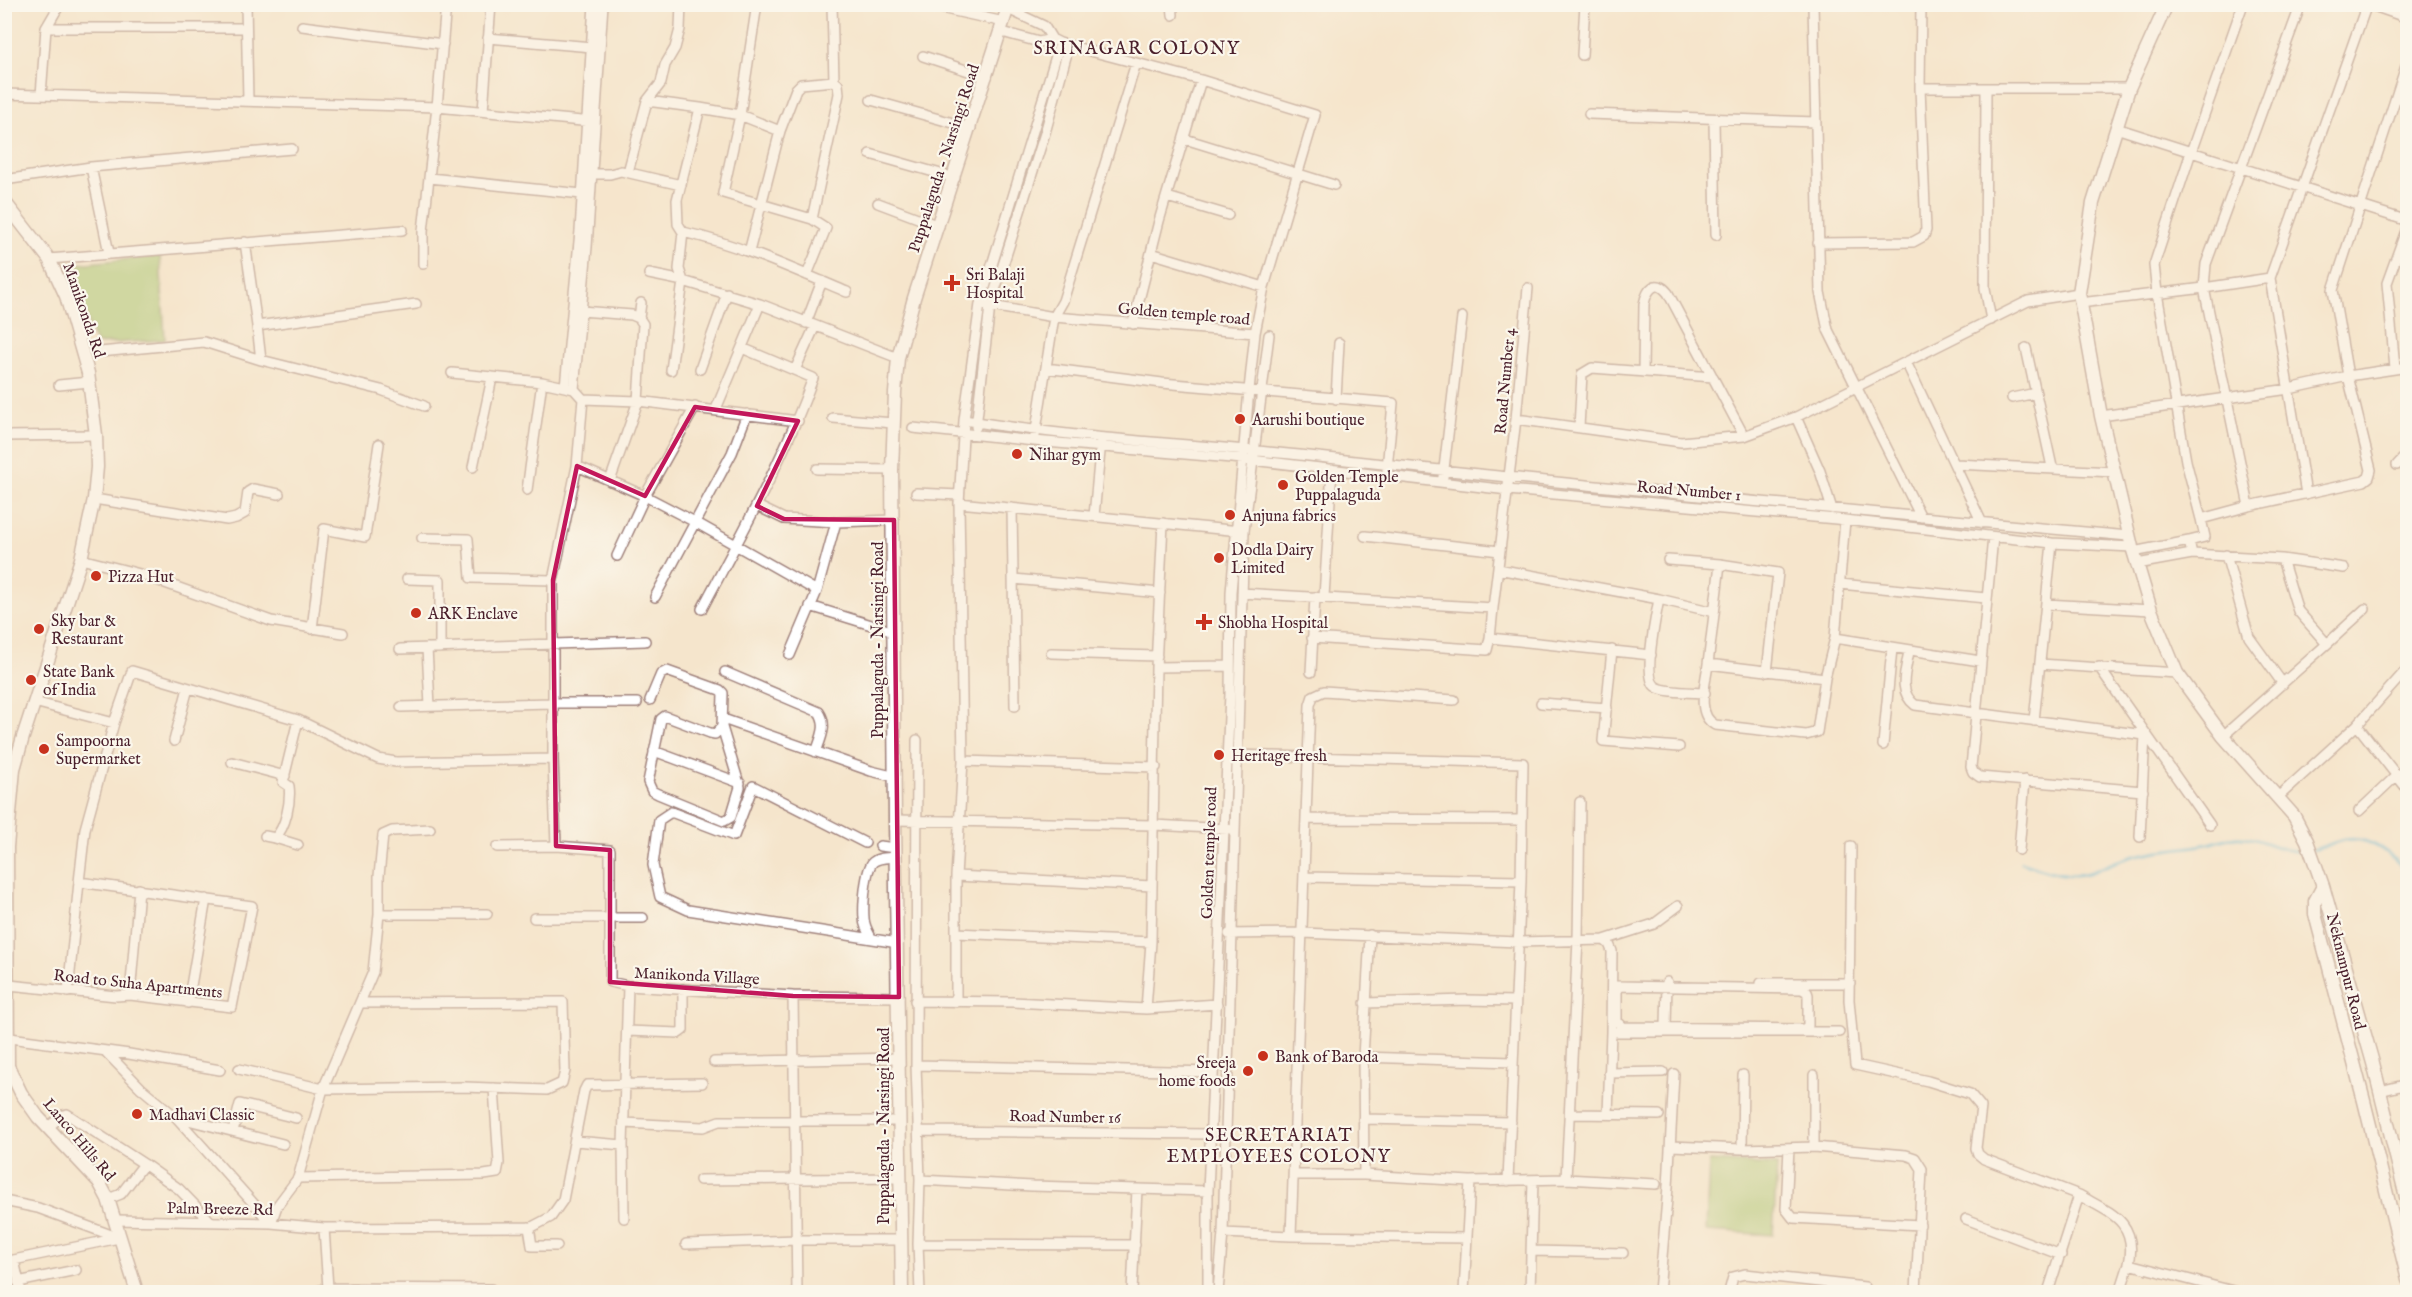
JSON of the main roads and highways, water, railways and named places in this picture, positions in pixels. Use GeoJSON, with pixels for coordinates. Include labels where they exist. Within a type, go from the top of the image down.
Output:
{"type":"FeatureCollection","features":[{"type":"Feature","properties":{"kind":"waterway"},"geometry":{"type":"LineString","coordinates":[[2021,862],[2054,872],[2075,875],[2092,872],[2140,855],[2208,844],[2235,837],[2253,839],[2287,850],[2306,851]]}},
{"type":"Feature","properties":{"kind":"waterway"},"geometry":{"type":"LineString","coordinates":[[2312,850],[2344,840],[2353,839],[2371,843],[2388,853],[2408,873]]}},
{"type":"Feature","properties":{"kind":"place","name":"Sri Balaji Hospital"},"geometry":{"type":"Point","coordinates":[952,283]}},
{"type":"Feature","properties":{"kind":"place","name":"Aarushi boutique"},"geometry":{"type":"Point","coordinates":[1240,419]}},
{"type":"Feature","properties":{"kind":"place","name":"Nihar gym"},"geometry":{"type":"Point","coordinates":[1017,454]}},
{"type":"Feature","properties":{"kind":"place","name":"Golden Temple Puppalaguda"},"geometry":{"type":"Point","coordinates":[1283,485]}},
{"type":"Feature","properties":{"kind":"place","name":"Anjuna fabrics"},"geometry":{"type":"Point","coordinates":[1230,515]}},
{"type":"Feature","properties":{"kind":"place","name":"Dodla Dairy Limited"},"geometry":{"type":"Point","coordinates":[1219,558]}},
{"type":"Feature","properties":{"kind":"place","name":"Pizza Hut"},"geometry":{"type":"Point","coordinates":[96,576]}},
{"type":"Feature","properties":{"kind":"place","name":"ARK Enclave"},"geometry":{"type":"Point","coordinates":[416,613]}},
{"type":"Feature","properties":{"kind":"place","name":"Shobha Hospital"},"geometry":{"type":"Point","coordinates":[1204,622]}},
{"type":"Feature","properties":{"kind":"place","name":"Sky bar & Restaurant"},"geometry":{"type":"Point","coordinates":[39,629]}},
{"type":"Feature","properties":{"kind":"place","name":"State Bank of India"},"geometry":{"type":"Point","coordinates":[31,680]}},
{"type":"Feature","properties":{"kind":"place","name":"Sampoorna Supermarket"},"geometry":{"type":"Point","coordinates":[44,749]}},
{"type":"Feature","properties":{"kind":"place","name":"Heritage fresh"},"geometry":{"type":"Point","coordinates":[1219,755]}},
{"type":"Feature","properties":{"kind":"place","name":"Bank of Baroda"},"geometry":{"type":"Point","coordinates":[1263,1056]}},
{"type":"Feature","properties":{"kind":"place","name":"Sreeja home foods"},"geometry":{"type":"Point","coordinates":[1248,1071]}},
{"type":"Feature","properties":{"kind":"place","name":"Madhavi Classic"},"geometry":{"type":"Point","coordinates":[137,1114]}},
{"type":"Feature","properties":{"kind":"district","name":"SRINAGAR COLONY"},"geometry":{"type":"Point","coordinates":[1137,48]}},
{"type":"Feature","properties":{"kind":"district","name":"SECRETARIAT EMPLOYEES COLONY"},"geometry":{"type":"Point","coordinates":[1279,1145]}}]}
